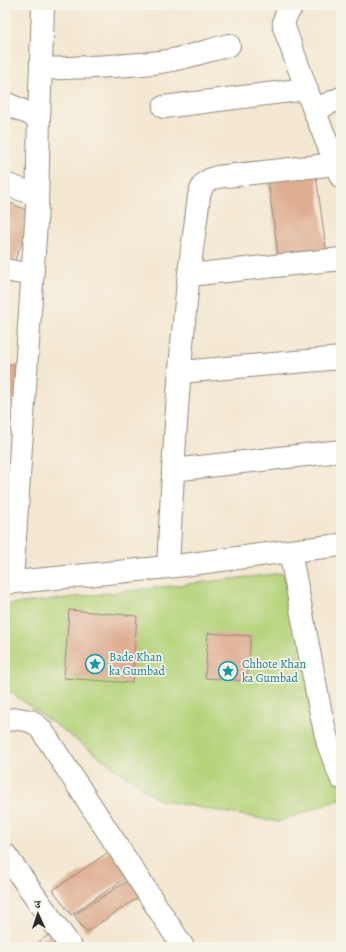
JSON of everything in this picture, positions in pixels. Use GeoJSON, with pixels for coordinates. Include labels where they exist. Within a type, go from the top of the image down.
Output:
{"type":"FeatureCollection","features":[{"type":"Feature","properties":{"kind":"street"},"geometry":{"type":"LineString","coordinates":[[168,567],[180,372],[189,274],[199,196],[202,184],[217,177],[339,170],[314,110],[284,27],[283,22],[285,16],[293,5]]}},
{"type":"Feature","properties":{"kind":"street"},"geometry":{"type":"LineString","coordinates":[[43,8],[37,195],[8,583],[168,567],[341,545]]}},
{"type":"Feature","properties":{"kind":"street"},"geometry":{"type":"LineString","coordinates":[[41,69],[114,66],[161,62],[229,45]]}},
{"type":"Feature","properties":{"kind":"street"},"geometry":{"type":"LineString","coordinates":[[164,107],[306,89]]}},
{"type":"Feature","properties":{"kind":"street"},"geometry":{"type":"LineString","coordinates":[[314,110],[341,98]]}},
{"type":"Feature","properties":{"kind":"street"},"geometry":{"type":"LineString","coordinates":[[5,103],[39,118]]}},
{"type":"Feature","properties":{"kind":"street"},"geometry":{"type":"LineString","coordinates":[[5,184],[37,195]]}},
{"type":"Feature","properties":{"kind":"street"},"geometry":{"type":"LineString","coordinates":[[189,274],[341,259]]}},
{"type":"Feature","properties":{"kind":"street"},"geometry":{"type":"LineString","coordinates":[[5,270],[32,275]]}},
{"type":"Feature","properties":{"kind":"street"},"geometry":{"type":"LineString","coordinates":[[180,372],[341,358]]}},
{"type":"Feature","properties":{"kind":"street"},"geometry":{"type":"LineString","coordinates":[[173,470],[341,451]]}},
{"type":"Feature","properties":{"kind":"street"},"geometry":{"type":"LineString","coordinates":[[290,551],[320,709],[328,744],[341,778]]}},
{"type":"Feature","properties":{"kind":"street"},"geometry":{"type":"LineString","coordinates":[[5,720],[19,719],[31,721],[41,729],[183,947]]}},
{"type":"Feature","properties":{"kind":"street"},"geometry":{"type":"LineString","coordinates":[[5,854],[71,947]]}},
{"type":"Feature","properties":{"kind":"green space"},"geometry":{"type":"Polygon","coordinates":[[[283,573],[341,774],[341,799],[278,822],[159,800],[6,689],[5,605],[283,573]]]}},
{"type":"Feature","properties":{"kind":"building"},"geometry":{"type":"Polygon","coordinates":[[[316,175],[327,256],[279,262],[268,181],[316,175]]]}},
{"type":"Feature","properties":{"kind":"building"},"geometry":{"type":"Polygon","coordinates":[[[5,201],[34,213],[11,269],[5,266],[5,201]]]}},
{"type":"Feature","properties":{"kind":"building"},"geometry":{"type":"Polygon","coordinates":[[[5,365],[22,365],[22,401],[5,401],[5,365]]]}},
{"type":"Feature","properties":{"kind":"building"},"geometry":{"type":"Polygon","coordinates":[[[69,610],[137,616],[132,683],[64,678],[69,610]]]}},
{"type":"Feature","properties":{"kind":"building"},"geometry":{"type":"Polygon","coordinates":[[[208,633],[251,636],[247,681],[205,678],[208,633]]]}},
{"type":"Feature","properties":{"kind":"building"},"geometry":{"type":"Polygon","coordinates":[[[113,849],[130,875],[71,915],[53,890],[113,849]]]}},
{"type":"Feature","properties":{"kind":"building"},"geometry":{"type":"Polygon","coordinates":[[[5,860],[16,874],[5,883],[5,860]]]}},
{"type":"Feature","properties":{"kind":"building"},"geometry":{"type":"Polygon","coordinates":[[[130,879],[141,896],[86,932],[74,915],[130,879]]]}},
{"type":"Feature","properties":{"kind":"building"},"geometry":{"type":"Polygon","coordinates":[[[53,932],[63,947],[32,947],[53,932]]]}},
{"type":"Feature","properties":{"kind":"place","name":"Bade Khan ka Gumbad"},"geometry":{"type":"Point","coordinates":[95,664]}},
{"type":"Feature","properties":{"kind":"place","name":"Chhote Khan ka Gumbad"},"geometry":{"type":"Point","coordinates":[228,671]}}]}
